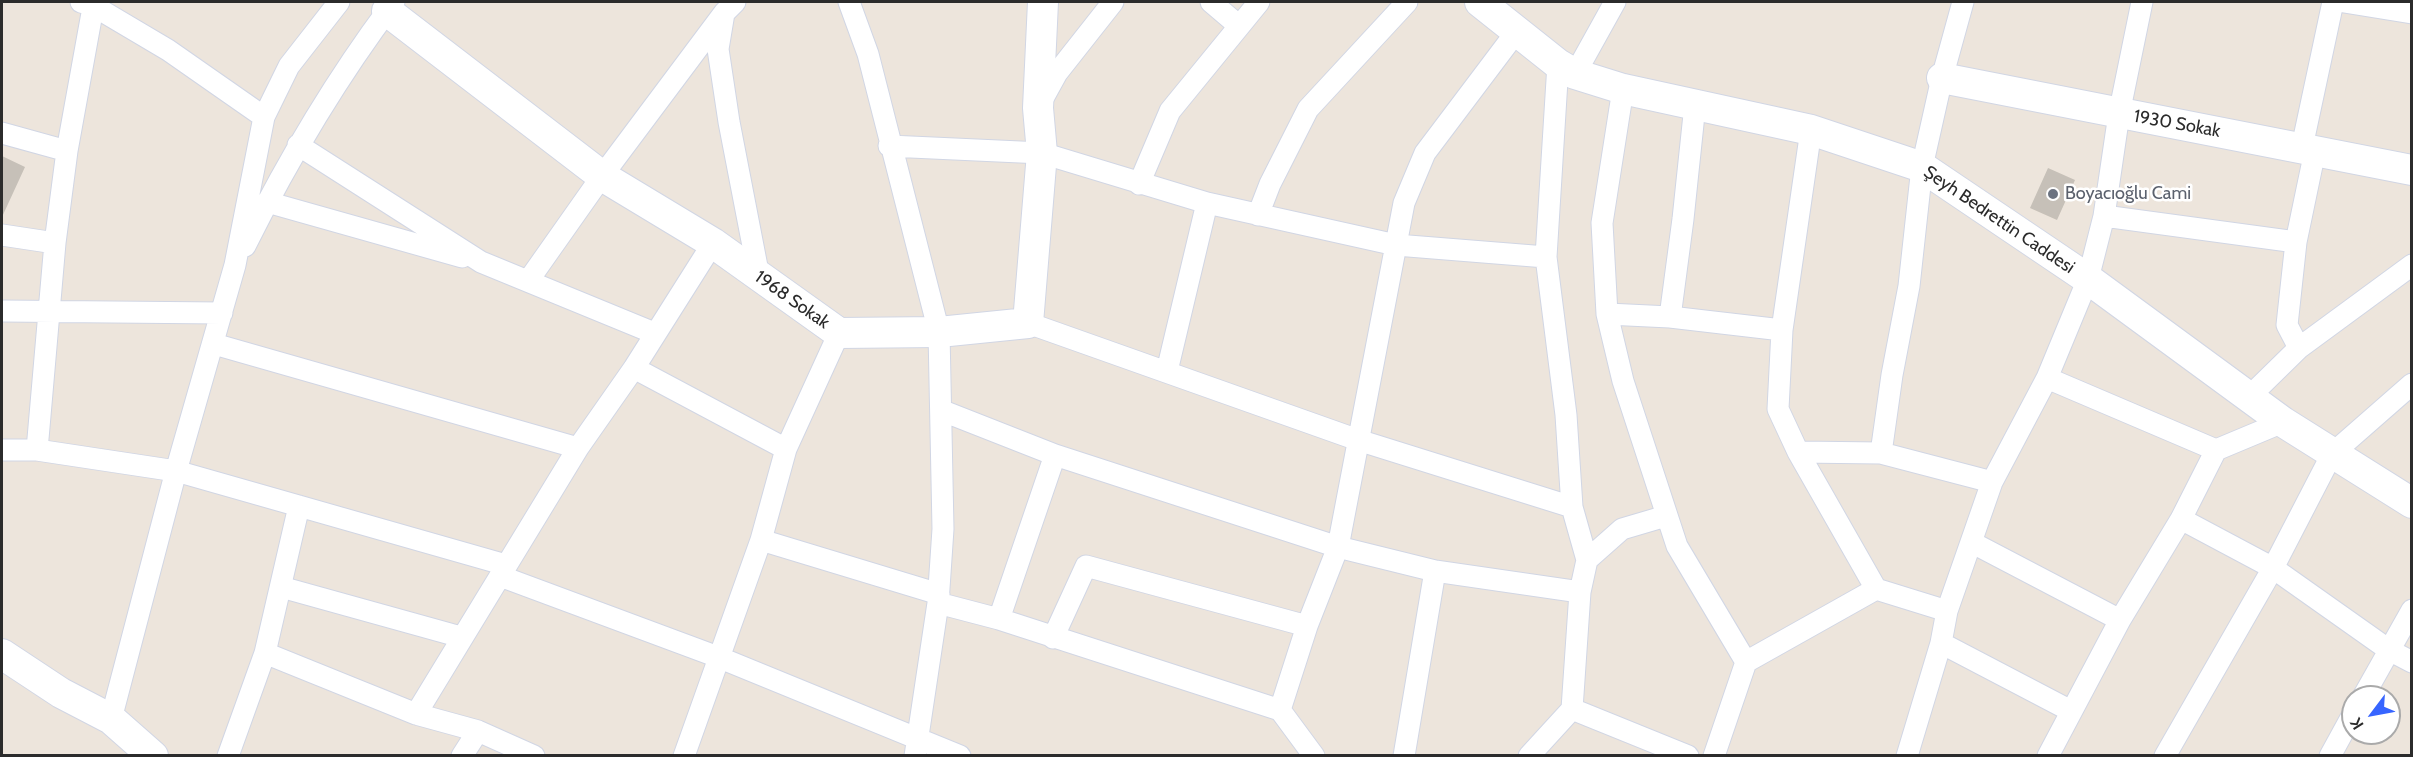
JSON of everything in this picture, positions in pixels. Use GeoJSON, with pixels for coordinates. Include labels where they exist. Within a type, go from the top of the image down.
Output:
{"type":"FeatureCollection","features":[{"type":"Feature","properties":{"kind":"street"},"geometry":{"type":"LineString","coordinates":[[111,719],[176,471],[235,265],[264,117],[289,66],[339,2]]}},
{"type":"Feature","properties":{"kind":"street"},"geometry":{"type":"LineString","coordinates":[[849,2],[868,54],[889,146],[939,332],[943,411],[943,530],[938,599],[916,748]]}},
{"type":"Feature","properties":{"kind":"street"},"geometry":{"type":"LineString","coordinates":[[1044,2],[1038,108],[1042,153],[1028,323],[1358,440],[1572,507]]}},
{"type":"Feature","properties":{"kind":"street"},"geometry":{"type":"LineString","coordinates":[[1038,108],[1057,73],[1113,2]]}},
{"type":"Feature","properties":{"kind":"street"},"geometry":{"type":"LineString","coordinates":[[1211,2],[1238,26]]}},
{"type":"Feature","properties":{"kind":"street"},"geometry":{"type":"LineString","coordinates":[[1139,184],[1170,111],[1259,2]]}},
{"type":"Feature","properties":{"kind":"street"},"geometry":{"type":"LineString","coordinates":[[1258,215],[1270,184],[1308,109],[1407,2]]}},
{"type":"Feature","properties":{"kind":"street"},"geometry":{"type":"LineString","coordinates":[[1529,756],[1572,709],[1580,592],[1587,560],[1572,507],[1566,415],[1546,257],[1567,69],[1615,2]]}},
{"type":"Feature","properties":{"kind":"street"},"geometry":{"type":"LineString","coordinates":[[1881,453],[1892,375],[1909,286],[1922,167],[1942,78],[1963,2]]}},
{"type":"Feature","properties":{"kind":"street"},"geometry":{"type":"LineString","coordinates":[[1908,756],[1941,643],[1947,611],[1992,482],[2048,378],[2088,279],[2104,216],[2119,114],[2142,2]]}},
{"type":"Feature","properties":{"kind":"street"},"geometry":{"type":"LineString","coordinates":[[2299,348],[2287,325],[2309,149],[2333,2]]}},
{"type":"Feature","properties":{"kind":"street"},"geometry":{"type":"LineString","coordinates":[[2354,2],[2412,13]]}},
{"type":"Feature","properties":{"kind":"street"},"geometry":{"type":"LineString","coordinates":[[37,450],[55,243],[89,3],[168,50],[264,117]]}},
{"type":"Feature","properties":{"kind":"street","name":"Şeyh Bedrettin Caddesi"},"geometry":{"type":"LineString","coordinates":[[1484,3],[1567,69],[1623,89],[1811,130],[1922,167],[2088,279],[2283,422],[2332,454],[2409,498]]}},
{"type":"Feature","properties":{"kind":"street"},"geometry":{"type":"LineString","coordinates":[[235,265],[298,145],[386,5]]}},
{"type":"Feature","properties":{"kind":"street","name":"1968 Sokak"},"geometry":{"type":"LineString","coordinates":[[386,5],[602,176],[713,243],[839,333],[939,332],[1028,323]]}},
{"type":"Feature","properties":{"kind":"street"},"geometry":{"type":"LineString","coordinates":[[528,281],[602,176],[729,7]]}},
{"type":"Feature","properties":{"kind":"street"},"geometry":{"type":"LineString","coordinates":[[729,7],[718,49],[729,122],[759,277]]}},
{"type":"Feature","properties":{"kind":"street"},"geometry":{"type":"LineString","coordinates":[[1280,710],[1307,626],[1338,547],[1404,203],[1425,153],[1517,31]]}},
{"type":"Feature","properties":{"kind":"street","name":"1930 Sokak"},"geometry":{"type":"LineString","coordinates":[[1942,78],[2412,170]]}},
{"type":"Feature","properties":{"kind":"street"},"geometry":{"type":"LineString","coordinates":[[1623,89],[1602,223],[1607,314],[1623,381],[1677,546],[1746,662]]}},
{"type":"Feature","properties":{"kind":"street"},"geometry":{"type":"LineString","coordinates":[[1670,317],[1695,105]]}},
{"type":"Feature","properties":{"kind":"street"},"geometry":{"type":"LineString","coordinates":[[1811,130],[1782,330],[1778,409],[1798,452],[1876,589],[1947,611]]}},
{"type":"Feature","properties":{"kind":"street"},"geometry":{"type":"LineString","coordinates":[[2,133],[68,150]]}},
{"type":"Feature","properties":{"kind":"street"},"geometry":{"type":"LineString","coordinates":[[298,145],[485,264]]}},
{"type":"Feature","properties":{"kind":"street"},"geometry":{"type":"LineString","coordinates":[[889,146],[1042,153],[1207,203],[1396,245],[1546,257]]}},
{"type":"Feature","properties":{"kind":"street"},"geometry":{"type":"LineString","coordinates":[[267,202],[485,264],[654,333]]}},
{"type":"Feature","properties":{"kind":"street"},"geometry":{"type":"LineString","coordinates":[[1167,371],[1207,203]]}},
{"type":"Feature","properties":{"kind":"street"},"geometry":{"type":"LineString","coordinates":[[2104,216],[2296,242]]}},
{"type":"Feature","properties":{"kind":"street"},"geometry":{"type":"LineString","coordinates":[[2,235],[55,243]]}},
{"type":"Feature","properties":{"kind":"street"},"geometry":{"type":"LineString","coordinates":[[416,714],[578,448],[634,368],[713,243]]}},
{"type":"Feature","properties":{"kind":"street"},"geometry":{"type":"LineString","coordinates":[[2250,396],[2299,348],[2412,265]]}},
{"type":"Feature","properties":{"kind":"street"},"geometry":{"type":"LineString","coordinates":[[2,311],[222,313]]}},
{"type":"Feature","properties":{"kind":"street"},"geometry":{"type":"LineString","coordinates":[[1607,314],[1670,317],[1782,330]]}},
{"type":"Feature","properties":{"kind":"street"},"geometry":{"type":"LineString","coordinates":[[684,756],[761,540],[786,449],[839,333]]}},
{"type":"Feature","properties":{"kind":"street"},"geometry":{"type":"LineString","coordinates":[[214,344],[578,448]]}},
{"type":"Feature","properties":{"kind":"street"},"geometry":{"type":"LineString","coordinates":[[634,368],[786,449]]}},
{"type":"Feature","properties":{"kind":"street"},"geometry":{"type":"LineString","coordinates":[[2048,378],[2216,450]]}},
{"type":"Feature","properties":{"kind":"street"},"geometry":{"type":"LineString","coordinates":[[2165,756],[2273,568],[2332,454],[2412,384]]}},
{"type":"Feature","properties":{"kind":"street"},"geometry":{"type":"LineString","coordinates":[[943,411],[1055,455],[1338,547],[1435,571],[1580,592]]}},
{"type":"Feature","properties":{"kind":"street"},"geometry":{"type":"LineString","coordinates":[[2048,756],[2120,620],[2181,519],[2216,450],[2283,422]]}},
{"type":"Feature","properties":{"kind":"street"},"geometry":{"type":"LineString","coordinates":[[2,464],[2,450],[37,450],[176,471],[299,506],[503,571],[718,657],[916,748],[960,756]]}},
{"type":"Feature","properties":{"kind":"street"},"geometry":{"type":"LineString","coordinates":[[1798,452],[1881,453],[1992,482]]}},
{"type":"Feature","properties":{"kind":"street"},"geometry":{"type":"LineString","coordinates":[[999,619],[1055,455]]}},
{"type":"Feature","properties":{"kind":"street"},"geometry":{"type":"LineString","coordinates":[[228,756],[265,653],[299,506]]}},
{"type":"Feature","properties":{"kind":"street"},"geometry":{"type":"LineString","coordinates":[[1587,560],[1622,529],[1666,516]]}},
{"type":"Feature","properties":{"kind":"street"},"geometry":{"type":"LineString","coordinates":[[2181,519],[2273,568],[2389,650],[2412,662]]}},
{"type":"Feature","properties":{"kind":"street"},"geometry":{"type":"LineString","coordinates":[[761,540],[1053,638],[1280,710],[1314,756]]}},
{"type":"Feature","properties":{"kind":"street"},"geometry":{"type":"LineString","coordinates":[[1971,542],[2120,620]]}},
{"type":"Feature","properties":{"kind":"street"},"geometry":{"type":"LineString","coordinates":[[1053,638],[1086,566],[1307,626]]}},
{"type":"Feature","properties":{"kind":"street"},"geometry":{"type":"LineString","coordinates":[[1404,756],[1435,571]]}},
{"type":"Feature","properties":{"kind":"street"},"geometry":{"type":"LineString","coordinates":[[281,587],[461,637]]}},
{"type":"Feature","properties":{"kind":"street"},"geometry":{"type":"LineString","coordinates":[[1714,756],[1746,662],[1876,589]]}},
{"type":"Feature","properties":{"kind":"street"},"geometry":{"type":"LineString","coordinates":[[2370,685],[2412,610]]}},
{"type":"Feature","properties":{"kind":"street"},"geometry":{"type":"LineString","coordinates":[[1941,643],[2071,711]]}},
{"type":"Feature","properties":{"kind":"street"},"geometry":{"type":"LineString","coordinates":[[265,653],[416,714],[478,731],[534,756]]}},
{"type":"Feature","properties":{"kind":"street"},"geometry":{"type":"LineString","coordinates":[[2,654],[61,693],[111,719],[148,754]]}},
{"type":"Feature","properties":{"kind":"street"},"geometry":{"type":"LineString","coordinates":[[1572,709],[1688,756]]}},
{"type":"Feature","properties":{"kind":"street"},"geometry":{"type":"LineString","coordinates":[[462,756],[478,731]]}},
{"type":"Feature","properties":{"kind":"street"},"geometry":{"type":"LineString","coordinates":[[2330,756],[2341,736]]}},
{"type":"Feature","properties":{"kind":"building"},"geometry":{"type":"Polygon","coordinates":[[[2,156],[25,167],[2,217],[2,156]]]}},
{"type":"Feature","properties":{"kind":"building","name":"Boyacıoğlu Cami"},"geometry":{"type":"Polygon","coordinates":[[[2048,168],[2075,180],[2057,220],[2030,208],[2048,168]]]}},
{"type":"Feature","properties":{"kind":"place","name":"Boyacıoğlu Cami"},"geometry":{"type":"Point","coordinates":[2053,194]}}]}
